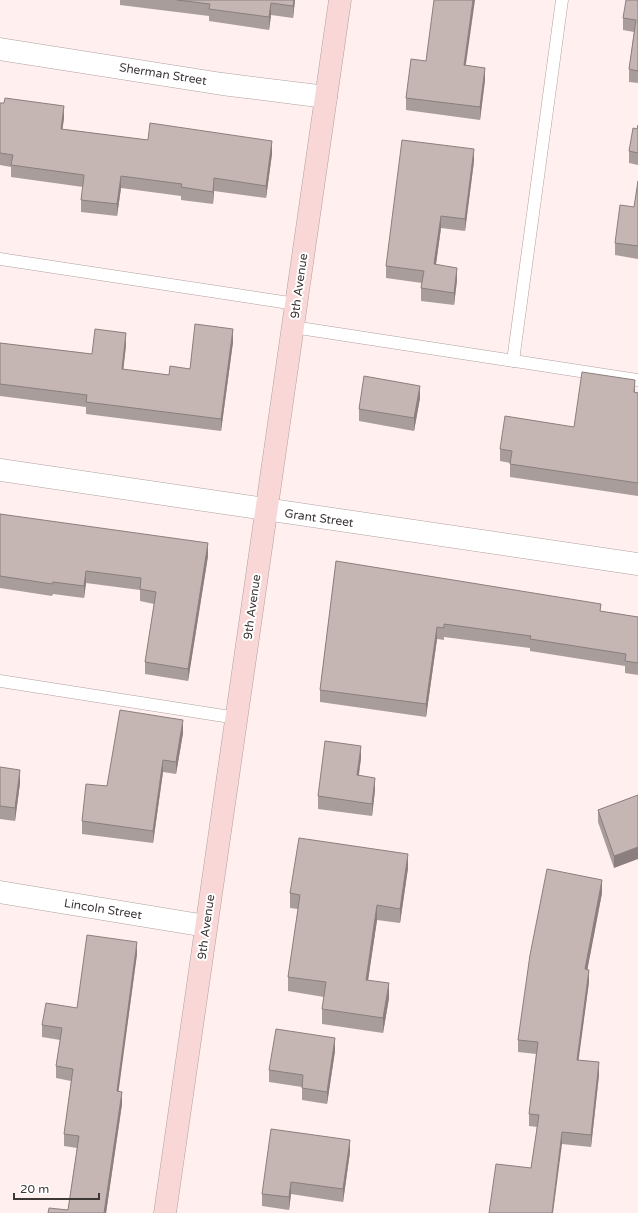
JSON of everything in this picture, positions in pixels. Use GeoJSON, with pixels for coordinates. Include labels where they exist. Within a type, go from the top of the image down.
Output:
{"type":"FeatureCollection","features":[{"type":"Feature","properties":{"kind":"main road","name":"9th Avenue"},"geometry":{"type":"LineString","coordinates":[[165,1213],[340,0]]}},
{"type":"Feature","properties":{"kind":"street","name":"Sherman Street"},"geometry":{"type":"LineString","coordinates":[[0,49],[222,84],[326,97]]}},
{"type":"Feature","properties":{"kind":"street","name":"Grant Street"},"geometry":{"type":"LineString","coordinates":[[0,470],[638,564]]}},
{"type":"Feature","properties":{"kind":"street","name":"Lincoln Street"},"geometry":{"type":"LineString","coordinates":[[0,892],[206,926]]}},
{"type":"Feature","properties":{"kind":"lane"},"geometry":{"type":"LineString","coordinates":[[513,361],[562,0]]}},
{"type":"Feature","properties":{"kind":"lane"},"geometry":{"type":"LineString","coordinates":[[0,259],[296,304]]}},
{"type":"Feature","properties":{"kind":"lane"},"geometry":{"type":"LineString","coordinates":[[293,327],[638,380]]}},
{"type":"Feature","properties":{"kind":"lane"},"geometry":{"type":"LineString","coordinates":[[0,682],[237,718]]}},
{"type":"Feature","properties":{"kind":"building"},"geometry":{"type":"Polygon","coordinates":[[[177,0],[294,0],[293,6],[271,3],[269,17],[209,9],[210,4],[177,0]]]}},
{"type":"Feature","properties":{"kind":"building"},"geometry":{"type":"Polygon","coordinates":[[[434,0],[473,0],[464,65],[485,68],[480,107],[406,98],[411,59],[426,61],[434,0]]]}},
{"type":"Feature","properties":{"kind":"building"},"geometry":{"type":"Polygon","coordinates":[[[626,0],[638,0],[638,71],[629,69],[636,20],[623,18],[626,0]]]}},
{"type":"Feature","properties":{"kind":"building"},"geometry":{"type":"Polygon","coordinates":[[[5,98],[64,106],[61,129],[148,140],[150,123],[272,141],[266,186],[214,178],[213,192],[181,187],[182,184],[121,176],[117,204],[81,200],[84,175],[11,165],[13,155],[0,153],[0,103],[4,103],[5,98]]]}},
{"type":"Feature","properties":{"kind":"building"},"geometry":{"type":"Polygon","coordinates":[[[638,125],[638,153],[629,151],[633,128],[637,129],[638,125]]]}},
{"type":"Feature","properties":{"kind":"building"},"geometry":{"type":"Polygon","coordinates":[[[402,140],[474,149],[465,219],[441,216],[434,264],[457,268],[454,293],[421,288],[424,271],[386,266],[402,140]]]}},
{"type":"Feature","properties":{"kind":"building"},"geometry":{"type":"Polygon","coordinates":[[[638,181],[638,246],[615,243],[620,205],[634,207],[638,181]]]}},
{"type":"Feature","properties":{"kind":"building"},"geometry":{"type":"Polygon","coordinates":[[[195,324],[233,329],[221,419],[86,402],[87,395],[0,384],[0,343],[92,354],[95,329],[126,333],[122,369],[169,375],[170,366],[190,369],[195,324]]]}},
{"type":"Feature","properties":{"kind":"building"},"geometry":{"type":"Polygon","coordinates":[[[582,372],[635,380],[634,392],[638,393],[638,483],[510,464],[512,451],[500,449],[505,416],[574,427],[582,372]]]}},
{"type":"Feature","properties":{"kind":"building"},"geometry":{"type":"Polygon","coordinates":[[[364,376],[420,386],[414,418],[359,409],[364,376]]]}},
{"type":"Feature","properties":{"kind":"building"},"geometry":{"type":"Polygon","coordinates":[[[0,514],[208,543],[188,669],[145,662],[156,592],[140,589],[141,578],[86,571],[84,586],[53,582],[52,584],[0,576],[0,514]]]}},
{"type":"Feature","properties":{"kind":"building"},"geometry":{"type":"Polygon","coordinates":[[[336,561],[601,604],[600,611],[638,617],[638,663],[625,661],[626,654],[530,639],[531,636],[444,624],[444,628],[437,627],[426,704],[320,690],[336,561]]]}},
{"type":"Feature","properties":{"kind":"building"},"geometry":{"type":"Polygon","coordinates":[[[120,710],[183,720],[176,762],[163,760],[153,831],[82,821],[86,784],[107,786],[120,710]]]}},
{"type":"Feature","properties":{"kind":"building"},"geometry":{"type":"Polygon","coordinates":[[[325,741],[361,746],[357,775],[375,778],[372,804],[318,796],[325,741]]]}},
{"type":"Feature","properties":{"kind":"building"},"geometry":{"type":"Polygon","coordinates":[[[0,767],[20,770],[15,808],[0,806],[0,767]]]}},
{"type":"Feature","properties":{"kind":"building"},"geometry":{"type":"Polygon","coordinates":[[[638,795],[638,847],[614,856],[598,810],[638,795]]]}},
{"type":"Feature","properties":{"kind":"building"},"geometry":{"type":"Polygon","coordinates":[[[299,838],[408,854],[400,909],[377,905],[366,980],[389,983],[383,1018],[322,1009],[326,982],[288,977],[300,895],[290,893],[299,838]]]}},
{"type":"Feature","properties":{"kind":"building"},"geometry":{"type":"Polygon","coordinates":[[[547,869],[602,880],[585,969],[589,970],[577,1060],[599,1062],[591,1135],[562,1132],[552,1213],[489,1213],[496,1164],[531,1168],[539,1115],[529,1114],[538,1042],[518,1040],[530,955],[547,869]]]}},
{"type":"Feature","properties":{"kind":"building"},"geometry":{"type":"Polygon","coordinates":[[[87,935],[137,942],[117,1091],[122,1092],[104,1213],[48,1213],[49,1208],[68,1210],[79,1136],[64,1134],[73,1069],[56,1066],[62,1028],[42,1025],[46,1003],[77,1008],[87,935]]]}},
{"type":"Feature","properties":{"kind":"building"},"geometry":{"type":"Polygon","coordinates":[[[276,1029],[335,1038],[327,1092],[302,1088],[303,1075],[269,1070],[276,1029]]]}},
{"type":"Feature","properties":{"kind":"building"},"geometry":{"type":"Polygon","coordinates":[[[271,1129],[350,1140],[343,1189],[291,1182],[289,1197],[262,1194],[271,1129]]]}}]}
